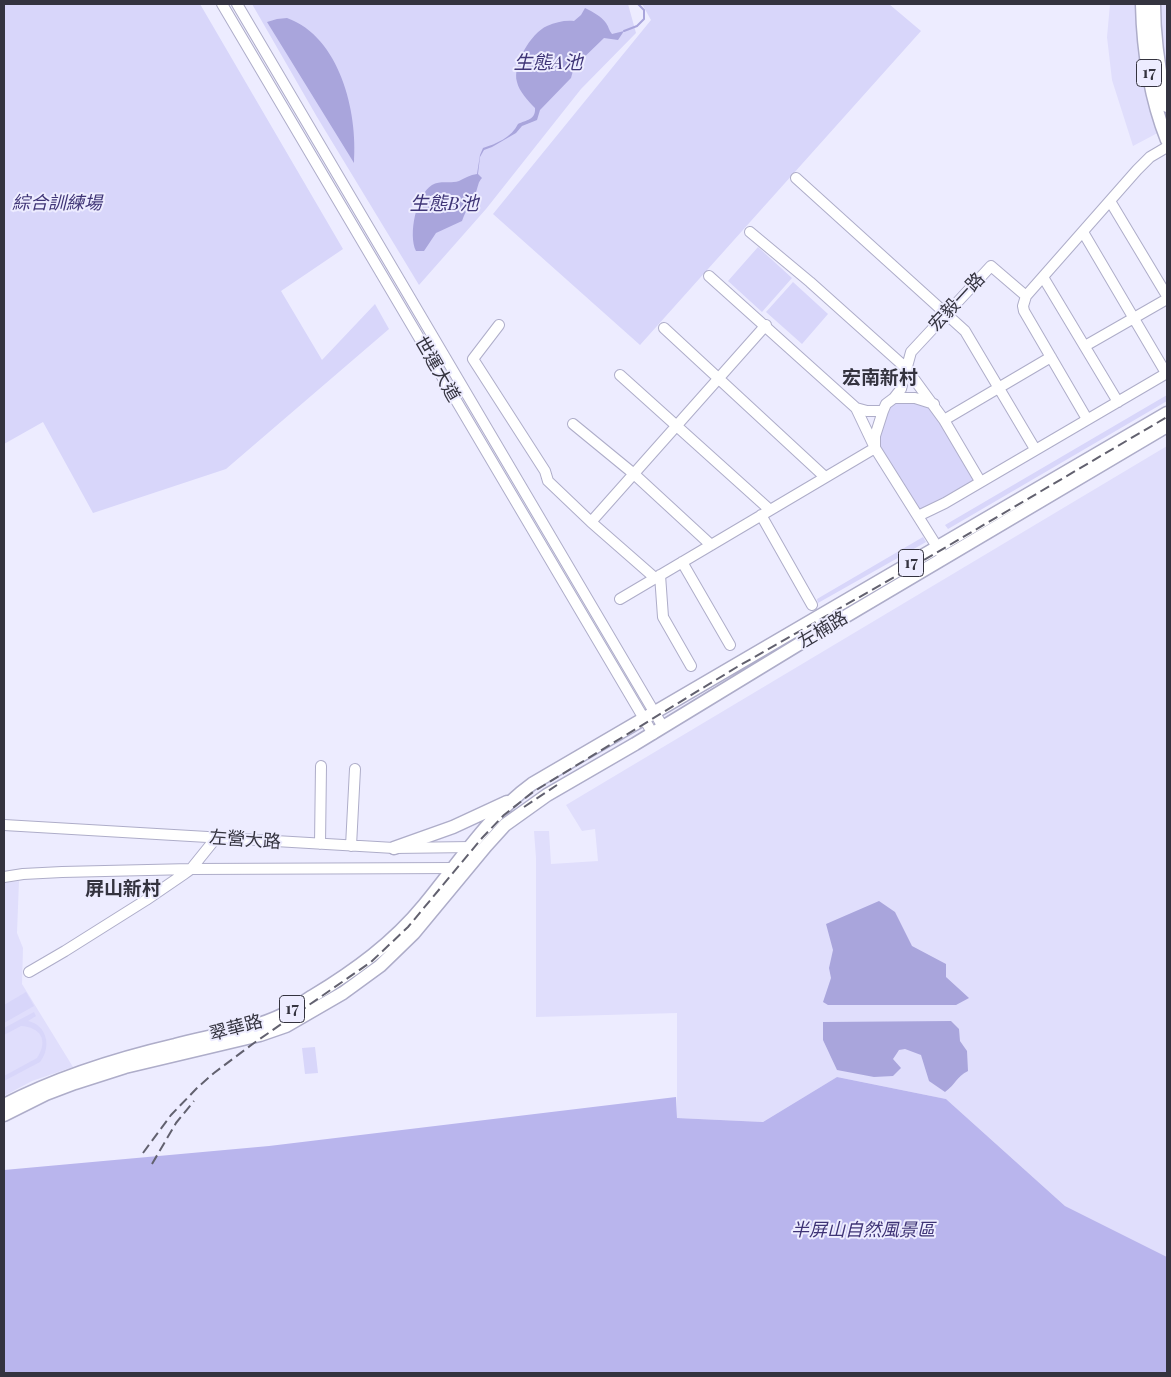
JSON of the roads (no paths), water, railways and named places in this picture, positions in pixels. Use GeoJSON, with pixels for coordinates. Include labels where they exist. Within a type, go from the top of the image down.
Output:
{"type":"FeatureCollection","features":[{"type":"Feature","properties":{"kind":"main road","name":"17"},"geometry":{"type":"LineString","coordinates":[[1142,4],[1151,84],[1156,107],[1167,140]]}},
{"type":"Feature","properties":{"kind":"main road","name":"17"},"geometry":{"type":"LineString","coordinates":[[1154,4],[1154,29],[1167,106]]}},
{"type":"Feature","properties":{"kind":"main road","name":"左楠路"},"geometry":{"type":"LineString","coordinates":[[486,846],[505,825],[546,795],[658,731],[1167,413]]}},
{"type":"Feature","properties":{"kind":"main road","name":"左楠路"},"geometry":{"type":"LineString","coordinates":[[512,800],[532,784],[649,715],[1167,426]]}},
{"type":"Feature","properties":{"kind":"main road","name":"翠華路"},"geometry":{"type":"LineString","coordinates":[[4,1105],[74,1073],[123,1058],[255,1025],[283,1014],[371,958],[405,927],[468,848],[512,800]]}},
{"type":"Feature","properties":{"kind":"main road"},"geometry":{"type":"LineString","coordinates":[[394,848],[453,827],[512,800]]}},
{"type":"Feature","properties":{"kind":"main road","name":"翠華路"},"geometry":{"type":"LineString","coordinates":[[4,1115],[46,1094],[125,1067],[260,1035],[286,1026],[343,993],[380,966],[414,933],[486,846]]}},
{"type":"Feature","properties":{"kind":"street","name":"世運大道"},"geometry":{"type":"LineString","coordinates":[[222,4],[649,715]]}},
{"type":"Feature","properties":{"kind":"street","name":"世運大道"},"geometry":{"type":"LineString","coordinates":[[236,4],[658,731]]}},
{"type":"Feature","properties":{"kind":"street"},"geometry":{"type":"LineString","coordinates":[[1087,419],[1024,311],[1023,306],[1026,296],[1167,140]]}},
{"type":"Feature","properties":{"kind":"street"},"geometry":{"type":"LineString","coordinates":[[796,178],[968,335],[1035,449]]}},
{"type":"Feature","properties":{"kind":"street"},"geometry":{"type":"LineString","coordinates":[[1085,346],[1167,298],[1110,201]]}},
{"type":"Feature","properties":{"kind":"street"},"geometry":{"type":"LineString","coordinates":[[750,232],[810,282],[906,368],[934,404],[980,481]]}},
{"type":"Feature","properties":{"kind":"street"},"geometry":{"type":"LineString","coordinates":[[918,516],[945,503],[1167,373],[1083,232]]}},
{"type":"Feature","properties":{"kind":"street","name":"宏毅一路"},"geometry":{"type":"LineString","coordinates":[[875,448],[875,436],[883,411],[886,404],[894,398],[901,388],[913,349],[991,266],[1026,296]]}},
{"type":"Feature","properties":{"kind":"street"},"geometry":{"type":"LineString","coordinates":[[709,276],[766,325],[856,408],[875,448],[941,553]]}},
{"type":"Feature","properties":{"kind":"street"},"geometry":{"type":"LineString","coordinates":[[1043,277],[1118,402]]}},
{"type":"Feature","properties":{"kind":"street"},"geometry":{"type":"LineString","coordinates":[[499,325],[473,359],[545,471],[548,481],[592,522],[658,577],[663,617],[691,666]]}},
{"type":"Feature","properties":{"kind":"street"},"geometry":{"type":"LineString","coordinates":[[592,522],[766,325]]}},
{"type":"Feature","properties":{"kind":"street"},"geometry":{"type":"LineString","coordinates":[[664,328],[825,477]]}},
{"type":"Feature","properties":{"kind":"street"},"geometry":{"type":"LineString","coordinates":[[944,420],[1051,357]]}},
{"type":"Feature","properties":{"kind":"street"},"geometry":{"type":"LineString","coordinates":[[620,375],[677,426],[765,513],[812,604]]}},
{"type":"Feature","properties":{"kind":"street"},"geometry":{"type":"LineString","coordinates":[[894,398],[915,398],[934,404]]}},
{"type":"Feature","properties":{"kind":"street"},"geometry":{"type":"LineString","coordinates":[[856,408],[867,411],[883,411]]}},
{"type":"Feature","properties":{"kind":"street"},"geometry":{"type":"LineString","coordinates":[[573,424],[634,474],[711,545]]}},
{"type":"Feature","properties":{"kind":"street"},"geometry":{"type":"LineString","coordinates":[[620,599],[875,448]]}},
{"type":"Feature","properties":{"kind":"street"},"geometry":{"type":"LineString","coordinates":[[682,562],[730,645]]}},
{"type":"Feature","properties":{"kind":"street"},"geometry":{"type":"LineString","coordinates":[[320,844],[321,766]]}},
{"type":"Feature","properties":{"kind":"street"},"geometry":{"type":"LineString","coordinates":[[351,846],[355,768]]}},
{"type":"Feature","properties":{"kind":"street","name":"左營大路"},"geometry":{"type":"LineString","coordinates":[[4,825],[394,848],[468,848],[486,846]]}},
{"type":"Feature","properties":{"kind":"street"},"geometry":{"type":"LineString","coordinates":[[29,972],[146,900],[191,869],[216,838]]}},
{"type":"Feature","properties":{"kind":"street"},"geometry":{"type":"LineString","coordinates":[[4,877],[62,872],[191,869],[468,868]]}},
{"type":"Feature","properties":{"kind":"water","name":"生態A池"},"geometry":{"type":"Polygon","coordinates":[[[585,8],[602,18],[612,34],[624,31],[618,40],[604,38],[574,67],[571,78],[540,110],[537,120],[522,126],[516,133],[484,150],[480,157],[478,174],[482,178],[462,221],[436,233],[424,251],[416,251],[413,226],[418,206],[426,190],[435,184],[456,182],[477,174],[480,155],[483,148],[503,139],[512,133],[518,124],[534,115],[535,108],[522,92],[517,82],[517,67],[524,50],[541,30],[557,22],[574,21],[585,8]]]}},
{"type":"Feature","properties":{"kind":"water"},"geometry":{"type":"Polygon","coordinates":[[[287,18],[305,28],[320,42],[333,59],[342,78],[353,122],[354,163],[267,22],[287,18]]]}},
{"type":"Feature","properties":{"kind":"water"},"geometry":{"type":"Polygon","coordinates":[[[879,901],[895,912],[912,946],[946,964],[946,977],[969,998],[956,1005],[828,1005],[823,1002],[831,978],[829,968],[833,950],[826,924],[879,901]]]}},
{"type":"Feature","properties":{"kind":"water"},"geometry":{"type":"Polygon","coordinates":[[[951,1021],[959,1029],[960,1041],[967,1051],[968,1071],[945,1092],[929,1081],[921,1055],[905,1049],[899,1050],[893,1059],[901,1068],[893,1076],[874,1077],[837,1070],[823,1040],[823,1022],[951,1021]]]}},
{"type":"Feature","properties":{"kind":"waterway"},"geometry":{"type":"LineString","coordinates":[[624,31],[637,26],[644,19],[644,10],[638,4]]}},
{"type":"Feature","properties":{"kind":"railway"},"geometry":{"type":"LineString","coordinates":[[143,1153],[171,1115],[214,1073],[371,962],[408,927],[482,838],[504,815],[533,792],[737,667],[919,563],[1167,417]]}},
{"type":"Feature","properties":{"kind":"railway"},"geometry":{"type":"LineString","coordinates":[[524,807],[557,785]]}},
{"type":"Feature","properties":{"kind":"railway"},"geometry":{"type":"LineString","coordinates":[[152,1164],[176,1123],[194,1101]]}},
{"type":"Feature","properties":{"kind":"district","name":"宏南新村"},"geometry":{"type":"Point","coordinates":[880,378]}},
{"type":"Feature","properties":{"kind":"district","name":"屏山新村"},"geometry":{"type":"Point","coordinates":[123,889]}},
{"type":"Feature","properties":{"kind":"park label","name":"綜合訓練場"},"geometry":{"type":"Point","coordinates":[57,203]}},
{"type":"Feature","properties":{"kind":"park label","name":"半屏山自然風景區"},"geometry":{"type":"Point","coordinates":[863,1230]}},
{"type":"Feature","properties":{"kind":"water label","name":"生態B池"},"geometry":{"type":"Point","coordinates":[444,204]}}]}
